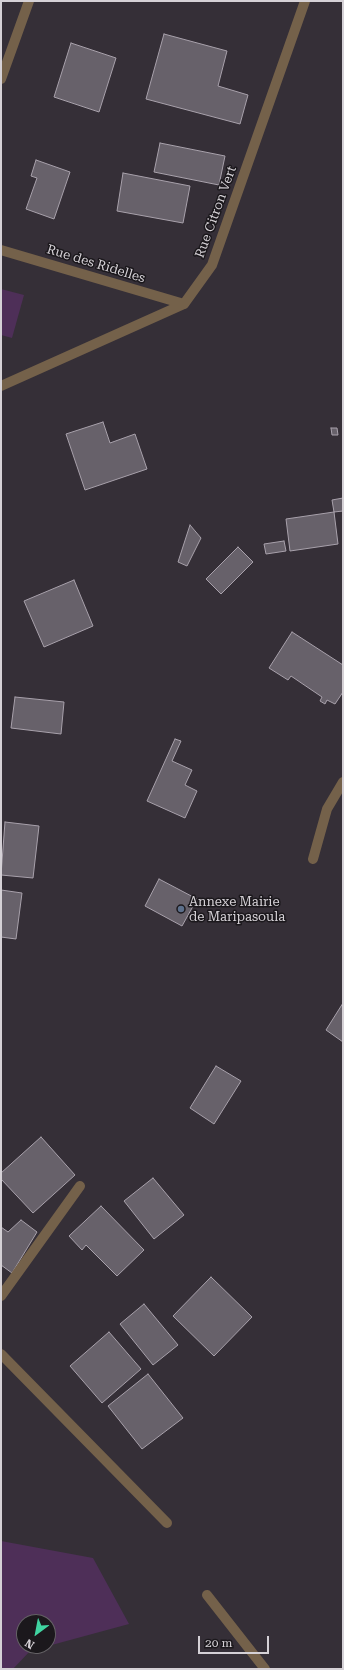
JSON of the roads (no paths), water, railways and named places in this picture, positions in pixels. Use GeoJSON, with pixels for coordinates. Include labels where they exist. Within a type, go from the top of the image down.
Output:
{"type":"FeatureCollection","features":[{"type":"Feature","properties":{"kind":"street"},"geometry":{"type":"LineString","coordinates":[[1,79],[29,1]]}},
{"type":"Feature","properties":{"kind":"street","name":"Rue Citron Vert"},"geometry":{"type":"LineString","coordinates":[[184,304],[212,265],[305,1]]}},
{"type":"Feature","properties":{"kind":"street","name":"Rue des Ridelles"},"geometry":{"type":"LineString","coordinates":[[1,250],[184,304]]}},
{"type":"Feature","properties":{"kind":"street"},"geometry":{"type":"LineString","coordinates":[[1,386],[184,304]]}},
{"type":"Feature","properties":{"kind":"street"},"geometry":{"type":"LineString","coordinates":[[313,859],[327,809],[343,782]]}},
{"type":"Feature","properties":{"kind":"street"},"geometry":{"type":"LineString","coordinates":[[1,1296],[80,1186]]}},
{"type":"Feature","properties":{"kind":"street"},"geometry":{"type":"LineString","coordinates":[[1,1354],[167,1523]]}},
{"type":"Feature","properties":{"kind":"street"},"geometry":{"type":"LineString","coordinates":[[207,1595],[265,1669]]}},
{"type":"Feature","properties":{"kind":"place","name":"Annexe Mairie de Maripasoula"},"geometry":{"type":"Point","coordinates":[181,909]}}]}
